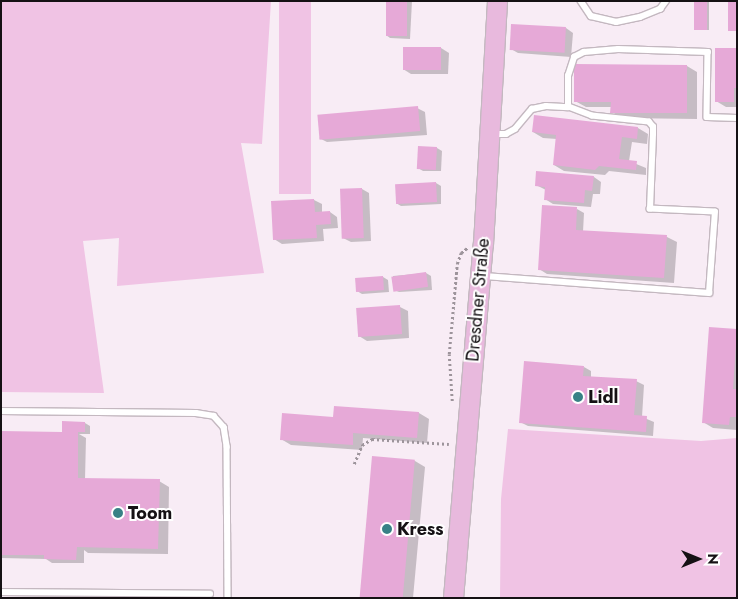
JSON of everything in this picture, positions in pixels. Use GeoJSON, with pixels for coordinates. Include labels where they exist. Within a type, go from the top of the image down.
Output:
{"type":"FeatureCollection","features":[{"type":"Feature","properties":{"kind":"main road","name":"Dresdner Straße"},"geometry":{"type":"LineString","coordinates":[[453,598],[483,244],[497,1]]}},
{"type":"Feature","properties":{"kind":"lane"},"geometry":{"type":"LineString","coordinates":[[581,1],[591,16],[616,22],[640,17],[660,9],[666,1]]}},
{"type":"Feature","properties":{"kind":"lane"},"geometry":{"type":"LineString","coordinates":[[568,107],[570,65],[574,57],[584,52],[618,49],[708,52],[707,117],[737,118]]}},
{"type":"Feature","properties":{"kind":"lane"},"geometry":{"type":"LineString","coordinates":[[479,276],[709,293],[715,212],[650,209],[653,127],[649,122],[592,116],[568,107],[546,106],[532,108],[515,129],[506,134],[490,133]]}},
{"type":"Feature","properties":{"kind":"lane"},"geometry":{"type":"LineString","coordinates":[[1,412],[196,412],[214,416],[224,427],[227,447],[228,598]]}},
{"type":"Feature","properties":{"kind":"lane"},"geometry":{"type":"LineString","coordinates":[[1,592],[210,594]]}},
{"type":"Feature","properties":{"kind":"path"},"geometry":{"type":"LineString","coordinates":[[452,403],[449,354],[458,264],[461,253],[470,246],[483,244]]}},
{"type":"Feature","properties":{"kind":"path"},"geometry":{"type":"LineString","coordinates":[[354,464],[362,445],[372,439],[449,444],[450,436]]}},
{"type":"Feature","properties":{"kind":"shaded area"},"geometry":{"type":"Polygon","coordinates":[[[1,1],[271,1],[262,144],[241,143],[264,273],[117,286],[119,238],[83,241],[104,393],[1,392],[1,1]]]}},
{"type":"Feature","properties":{"kind":"shaded area"},"geometry":{"type":"Polygon","coordinates":[[[279,1],[311,1],[311,194],[279,194],[279,1]]]}},
{"type":"Feature","properties":{"kind":"shaded area"},"geometry":{"type":"Polygon","coordinates":[[[508,429],[701,441],[737,438],[737,598],[500,598],[501,499],[508,429]]]}},
{"type":"Feature","properties":{"kind":"building"},"geometry":{"type":"Polygon","coordinates":[[[386,1],[407,1],[407,36],[386,36],[386,1]]]}},
{"type":"Feature","properties":{"kind":"building"},"geometry":{"type":"Polygon","coordinates":[[[694,1],[707,1],[707,30],[694,30],[694,1]]]}},
{"type":"Feature","properties":{"kind":"building"},"geometry":{"type":"Polygon","coordinates":[[[728,1],[737,1],[737,31],[728,31],[728,1]]]}},
{"type":"Feature","properties":{"kind":"building"},"geometry":{"type":"Polygon","coordinates":[[[511,24],[566,27],[565,53],[510,50],[511,24]]]}},
{"type":"Feature","properties":{"kind":"building"},"geometry":{"type":"Polygon","coordinates":[[[403,47],[441,47],[441,70],[403,70],[403,47]]]}},
{"type":"Feature","properties":{"kind":"building"},"geometry":{"type":"Polygon","coordinates":[[[715,48],[737,48],[737,88],[734,88],[734,102],[715,102],[715,48]]]}},
{"type":"Feature","properties":{"kind":"building"},"geometry":{"type":"Polygon","coordinates":[[[574,64],[687,65],[687,113],[610,113],[611,102],[574,102],[574,64]]]}},
{"type":"Feature","properties":{"kind":"building"},"geometry":{"type":"Polygon","coordinates":[[[418,106],[420,131],[320,140],[317,115],[418,106]]]}},
{"type":"Feature","properties":{"kind":"building"},"geometry":{"type":"Polygon","coordinates":[[[534,115],[638,127],[637,139],[622,137],[619,159],[637,161],[636,170],[599,166],[595,170],[553,165],[556,135],[532,132],[534,115]]]}},
{"type":"Feature","properties":{"kind":"building"},"geometry":{"type":"Polygon","coordinates":[[[418,146],[437,147],[436,170],[417,169],[418,146]]]}},
{"type":"Feature","properties":{"kind":"building"},"geometry":{"type":"Polygon","coordinates":[[[536,171],[594,176],[592,191],[585,190],[584,203],[544,200],[545,187],[535,186],[536,171]]]}},
{"type":"Feature","properties":{"kind":"building"},"geometry":{"type":"Polygon","coordinates":[[[436,182],[437,202],[396,204],[395,184],[436,182]]]}},
{"type":"Feature","properties":{"kind":"building"},"geometry":{"type":"Polygon","coordinates":[[[362,188],[364,238],[342,239],[340,189],[362,188]]]}},
{"type":"Feature","properties":{"kind":"building"},"geometry":{"type":"Polygon","coordinates":[[[314,199],[315,212],[330,211],[331,224],[316,225],[317,238],[273,240],[271,201],[314,199]]]}},
{"type":"Feature","properties":{"kind":"building"},"geometry":{"type":"Polygon","coordinates":[[[542,205],[577,207],[576,230],[667,235],[664,278],[538,270],[542,205]]]}},
{"type":"Feature","properties":{"kind":"building"},"geometry":{"type":"Polygon","coordinates":[[[426,272],[428,287],[393,292],[391,277],[426,272]]]}},
{"type":"Feature","properties":{"kind":"building"},"geometry":{"type":"Polygon","coordinates":[[[383,276],[384,290],[356,292],[355,278],[383,276]]]}},
{"type":"Feature","properties":{"kind":"building"},"geometry":{"type":"Polygon","coordinates":[[[400,305],[402,334],[358,337],[356,308],[400,305]]]}},
{"type":"Feature","properties":{"kind":"building"},"geometry":{"type":"Polygon","coordinates":[[[709,327],[737,329],[733,389],[737,389],[737,417],[730,417],[729,425],[702,423],[709,327]]]}},
{"type":"Feature","properties":{"kind":"building","name":"Lidl"},"geometry":{"type":"Polygon","coordinates":[[[524,361],[584,366],[583,376],[637,379],[634,415],[647,416],[646,432],[519,423],[524,361]]]}},
{"type":"Feature","properties":{"kind":"building"},"geometry":{"type":"Polygon","coordinates":[[[334,406],[419,412],[417,438],[353,433],[353,445],[280,440],[282,413],[333,417],[334,406]]]}},
{"type":"Feature","properties":{"kind":"building"},"geometry":{"type":"Polygon","coordinates":[[[62,421],[85,422],[85,432],[78,432],[78,478],[160,479],[158,549],[77,547],[76,560],[44,559],[44,555],[1,555],[1,431],[62,432],[62,421]]]}},
{"type":"Feature","properties":{"kind":"building","name":"Kress"},"geometry":{"type":"Polygon","coordinates":[[[372,456],[415,460],[403,598],[360,598],[372,456]]]}},
{"type":"Feature","properties":{"kind":"place","name":"Lidl"},"geometry":{"type":"Point","coordinates":[578,397]}},
{"type":"Feature","properties":{"kind":"place","name":"Toom"},"geometry":{"type":"Point","coordinates":[118,513]}},
{"type":"Feature","properties":{"kind":"place","name":"Kress"},"geometry":{"type":"Point","coordinates":[387,529]}}]}
